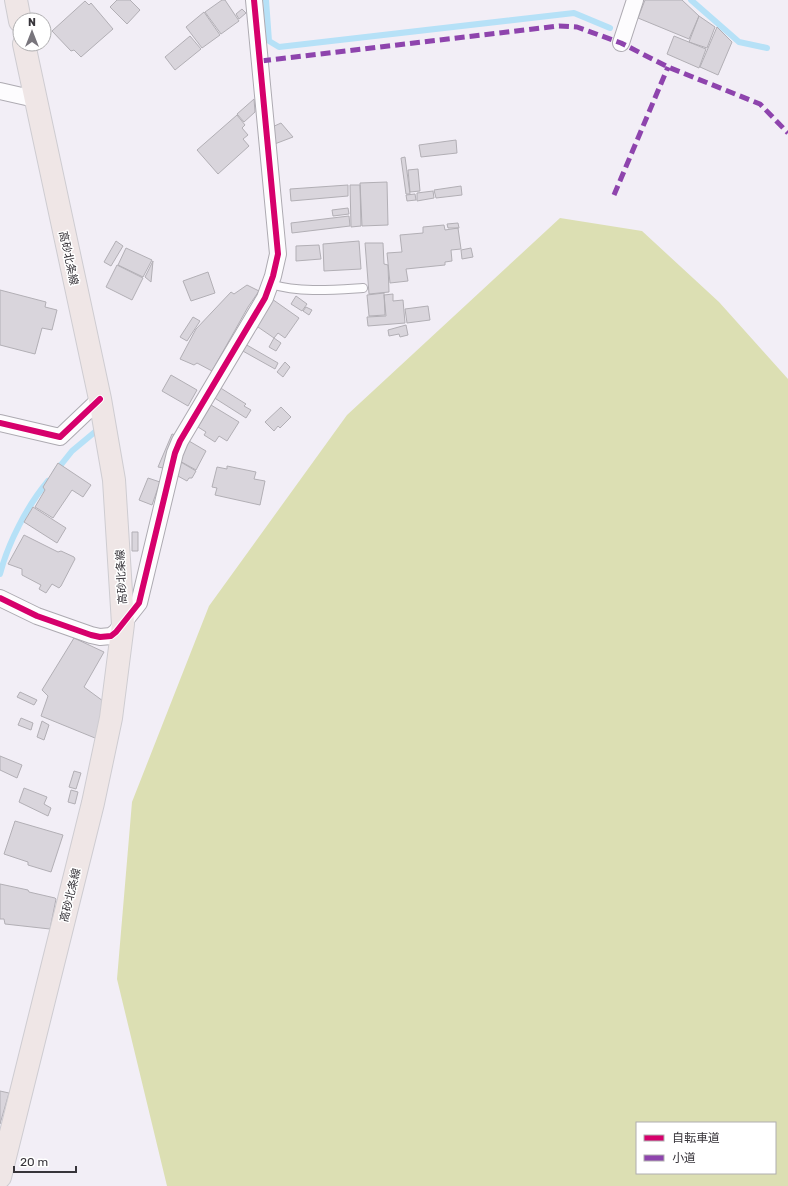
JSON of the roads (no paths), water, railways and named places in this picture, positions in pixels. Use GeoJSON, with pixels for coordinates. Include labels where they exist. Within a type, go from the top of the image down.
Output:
{"type":"FeatureCollection","features":[{"type":"Feature","properties":{"kind":"main road"},"geometry":{"type":"LineString","coordinates":[[16,0],[18,12]]}},
{"type":"Feature","properties":{"kind":"main road","name":"高砂北条線"},"geometry":{"type":"LineString","coordinates":[[0,1177],[93,803],[111,718],[123,624],[114,480],[100,400],[26,52]]}},
{"type":"Feature","properties":{"kind":"street"},"geometry":{"type":"LineString","coordinates":[[1,599],[37,616],[100,637],[111,636],[123,624],[139,603],[171,467],[178,447],[265,298],[278,254],[254,0]]}},
{"type":"Feature","properties":{"kind":"street"},"geometry":{"type":"LineString","coordinates":[[621,43],[635,0]]}},
{"type":"Feature","properties":{"kind":"street"},"geometry":{"type":"LineString","coordinates":[[0,91],[35,99]]}},
{"type":"Feature","properties":{"kind":"street"},"geometry":{"type":"LineString","coordinates":[[0,423],[60,437],[100,400]]}},
{"type":"Feature","properties":{"kind":"lane"},"geometry":{"type":"LineString","coordinates":[[270,284],[288,289],[323,291],[364,288]]}},
{"type":"Feature","properties":{"kind":"waterway"},"geometry":{"type":"LineString","coordinates":[[266,0],[269,41],[279,47],[574,13],[610,28]]}},
{"type":"Feature","properties":{"kind":"waterway"},"geometry":{"type":"LineString","coordinates":[[691,0],[739,42],[767,48]]}},
{"type":"Feature","properties":{"kind":"waterway"},"geometry":{"type":"LineString","coordinates":[[56,471],[72,451],[96,431]]}},
{"type":"Feature","properties":{"kind":"waterway"},"geometry":{"type":"LineString","coordinates":[[0,574],[3,562],[19,525],[48,481]]}}]}
